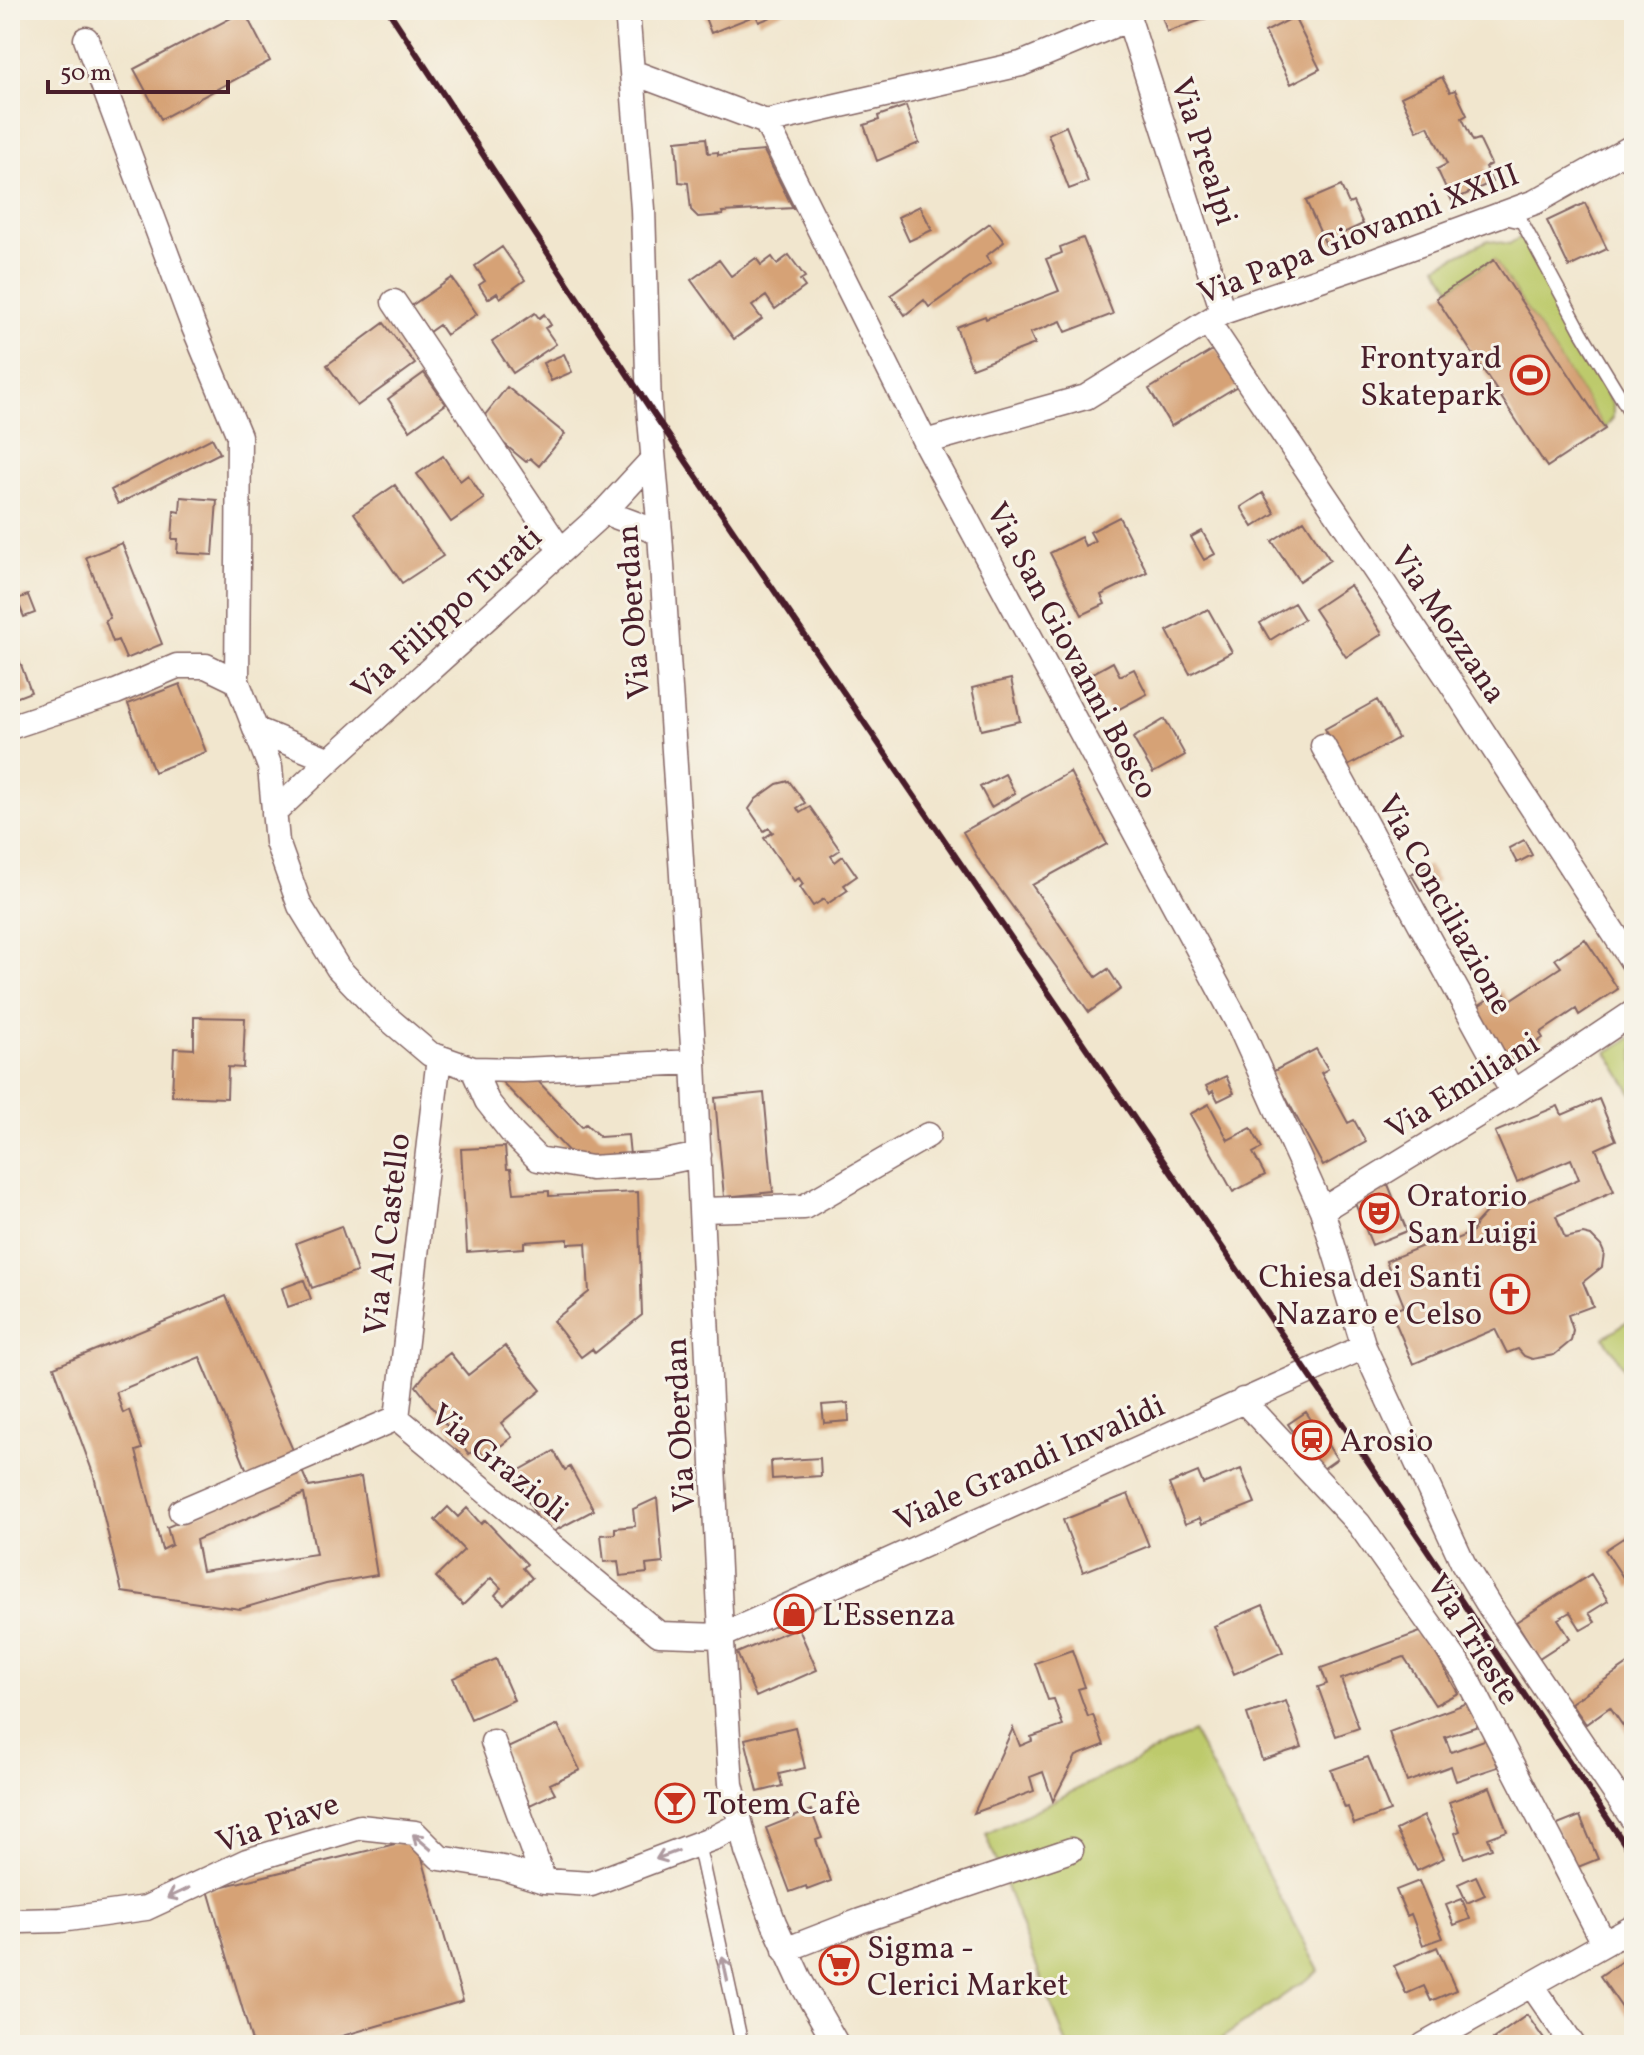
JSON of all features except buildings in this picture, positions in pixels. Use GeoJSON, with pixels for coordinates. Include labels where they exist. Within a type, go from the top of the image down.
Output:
{"type":"FeatureCollection","features":[{"type":"Feature","properties":{"kind":"street","name":"Via Oberdan"},"geometry":{"type":"LineString","coordinates":[[627,10],[643,209],[649,407],[694,1062],[721,1636],[731,1784],[739,1825],[785,1950],[830,2042]]}},
{"type":"Feature","properties":{"kind":"street"},"geometry":{"type":"LineString","coordinates":[[632,72],[766,122],[1021,64],[1128,14]]}},
{"type":"Feature","properties":{"kind":"street","name":"Via Prealpi"},"geometry":{"type":"LineString","coordinates":[[1128,14],[1216,317]]}},
{"type":"Feature","properties":{"kind":"street"},"geometry":{"type":"LineString","coordinates":[[86,39],[193,325],[239,436],[237,681],[270,767],[277,842],[300,906],[338,968],[378,1010],[430,1054],[473,1069],[522,1070],[694,1062]]}},
{"type":"Feature","properties":{"kind":"street","name":"Via San Giovanni Bosco"},"geometry":{"type":"LineString","coordinates":[[766,122],[925,442],[1240,1027],[1322,1210],[1364,1347],[1463,1563],[1634,1821]]}},
{"type":"Feature","properties":{"kind":"street","name":"Via Papa Giovanni XXIII"},"geometry":{"type":"LineString","coordinates":[[925,442],[1086,397],[1216,317],[1535,202],[1634,146]]}},
{"type":"Feature","properties":{"kind":"street"},"geometry":{"type":"LineString","coordinates":[[394,302],[561,551]]}},
{"type":"Feature","properties":{"kind":"street","name":"Via Mozzana"},"geometry":{"type":"LineString","coordinates":[[1216,317],[1634,964]]}},
{"type":"Feature","properties":{"kind":"street","name":"Via Filippo Turati"},"geometry":{"type":"LineString","coordinates":[[274,813],[604,512],[653,459]]}},
{"type":"Feature","properties":{"kind":"street"},"geometry":{"type":"LineString","coordinates":[[604,512],[660,533]]}},
{"type":"Feature","properties":{"kind":"street"},"geometry":{"type":"LineString","coordinates":[[10,727],[116,692],[177,666],[206,666],[237,681]]}},
{"type":"Feature","properties":{"kind":"street"},"geometry":{"type":"LineString","coordinates":[[255,729],[330,760]]}},
{"type":"Feature","properties":{"kind":"street","name":"Via Conciliazione"},"geometry":{"type":"LineString","coordinates":[[1323,746],[1513,1093]]}},
{"type":"Feature","properties":{"kind":"street","name":"Via Emiliani"},"geometry":{"type":"LineString","coordinates":[[1322,1210],[1513,1093],[1634,1012]]}},
{"type":"Feature","properties":{"kind":"street","name":"Via Al Castello"},"geometry":{"type":"LineString","coordinates":[[397,1418],[439,1057]]}},
{"type":"Feature","properties":{"kind":"street"},"geometry":{"type":"LineString","coordinates":[[473,1069],[487,1101],[538,1159],[591,1168],[656,1164],[699,1155]]}},
{"type":"Feature","properties":{"kind":"street"},"geometry":{"type":"LineString","coordinates":[[701,1210],[804,1207],[928,1135]]}},
{"type":"Feature","properties":{"kind":"street","name":"Viale Grandi Invalidi"},"geometry":{"type":"LineString","coordinates":[[721,1636],[1364,1347]]}},
{"type":"Feature","properties":{"kind":"street","name":"Via Trieste"},"geometry":{"type":"LineString","coordinates":[[1243,1400],[1359,1524],[1464,1672],[1604,1943]]}},
{"type":"Feature","properties":{"kind":"street","name":"Via Grazioli"},"geometry":{"type":"LineString","coordinates":[[181,1511],[397,1418],[659,1634],[721,1636]]}},
{"type":"Feature","properties":{"kind":"street"},"geometry":{"type":"LineString","coordinates":[[493,1742],[544,1881]]}},
{"type":"Feature","properties":{"kind":"street","name":"Via Piave"},"geometry":{"type":"LineString","coordinates":[[10,1919],[61,1920],[146,1908],[247,1861],[360,1827],[415,1833],[440,1858],[503,1868],[544,1881],[591,1884],[739,1825]]}},
{"type":"Feature","properties":{"kind":"street"},"geometry":{"type":"LineString","coordinates":[[785,1950],[860,1921],[1071,1850]]}},
{"type":"Feature","properties":{"kind":"street"},"geometry":{"type":"LineString","coordinates":[[1424,2045],[1634,1927]]}},
{"type":"Feature","properties":{"kind":"street"},"geometry":{"type":"LineString","coordinates":[[1531,1984],[1573,2045]]}},
{"type":"Feature","properties":{"kind":"lane"},"geometry":{"type":"LineString","coordinates":[[1490,218],[1512,218],[1522,222],[1582,333],[1634,419]]}},
{"type":"Feature","properties":{"kind":"lane"},"geometry":{"type":"LineString","coordinates":[[698,1843],[742,2045]]}},
{"type":"Feature","properties":{"kind":"green space"},"geometry":{"type":"Polygon","coordinates":[[[1521,237],[1568,328],[1613,405],[1613,418],[1605,429],[1494,260],[1451,288],[1437,266],[1488,240],[1509,244],[1521,237]]]}},
{"type":"Feature","properties":{"kind":"green space"},"geometry":{"type":"Polygon","coordinates":[[[1634,1036],[1634,1097],[1607,1052],[1634,1036]]]}},
{"type":"Feature","properties":{"kind":"green space"},"geometry":{"type":"Polygon","coordinates":[[[1634,1317],[1634,1383],[1604,1337],[1634,1317]]]}},
{"type":"Feature","properties":{"kind":"green space"},"geometry":{"type":"Polygon","coordinates":[[[1193,1732],[1319,1971],[1222,2038],[1226,2045],[1067,2045],[986,1834],[1193,1732]]]}},
{"type":"Feature","properties":{"kind":"railway"},"geometry":{"type":"LineString","coordinates":[[388,10],[649,407],[1340,1420],[1634,1858]]}},
{"type":"Feature","properties":{"kind":"place","name":"Frontyard Skatepark"},"geometry":{"type":"Point","coordinates":[1530,375]}},
{"type":"Feature","properties":{"kind":"place","name":"Oratorio San Luigi"},"geometry":{"type":"Point","coordinates":[1379,1213]}},
{"type":"Feature","properties":{"kind":"place","name":"Chiesa dei Santi Nazaro e Celso"},"geometry":{"type":"Point","coordinates":[1510,1294]}},
{"type":"Feature","properties":{"kind":"place","name":"Arosio"},"geometry":{"type":"Point","coordinates":[1312,1440]}},
{"type":"Feature","properties":{"kind":"place","name":"L'Essenza"},"geometry":{"type":"Point","coordinates":[794,1614]}},
{"type":"Feature","properties":{"kind":"place","name":"Totem Cafè"},"geometry":{"type":"Point","coordinates":[675,1803]}},
{"type":"Feature","properties":{"kind":"place","name":"Sigma - Clerici Market"},"geometry":{"type":"Point","coordinates":[839,1965]}}]}
